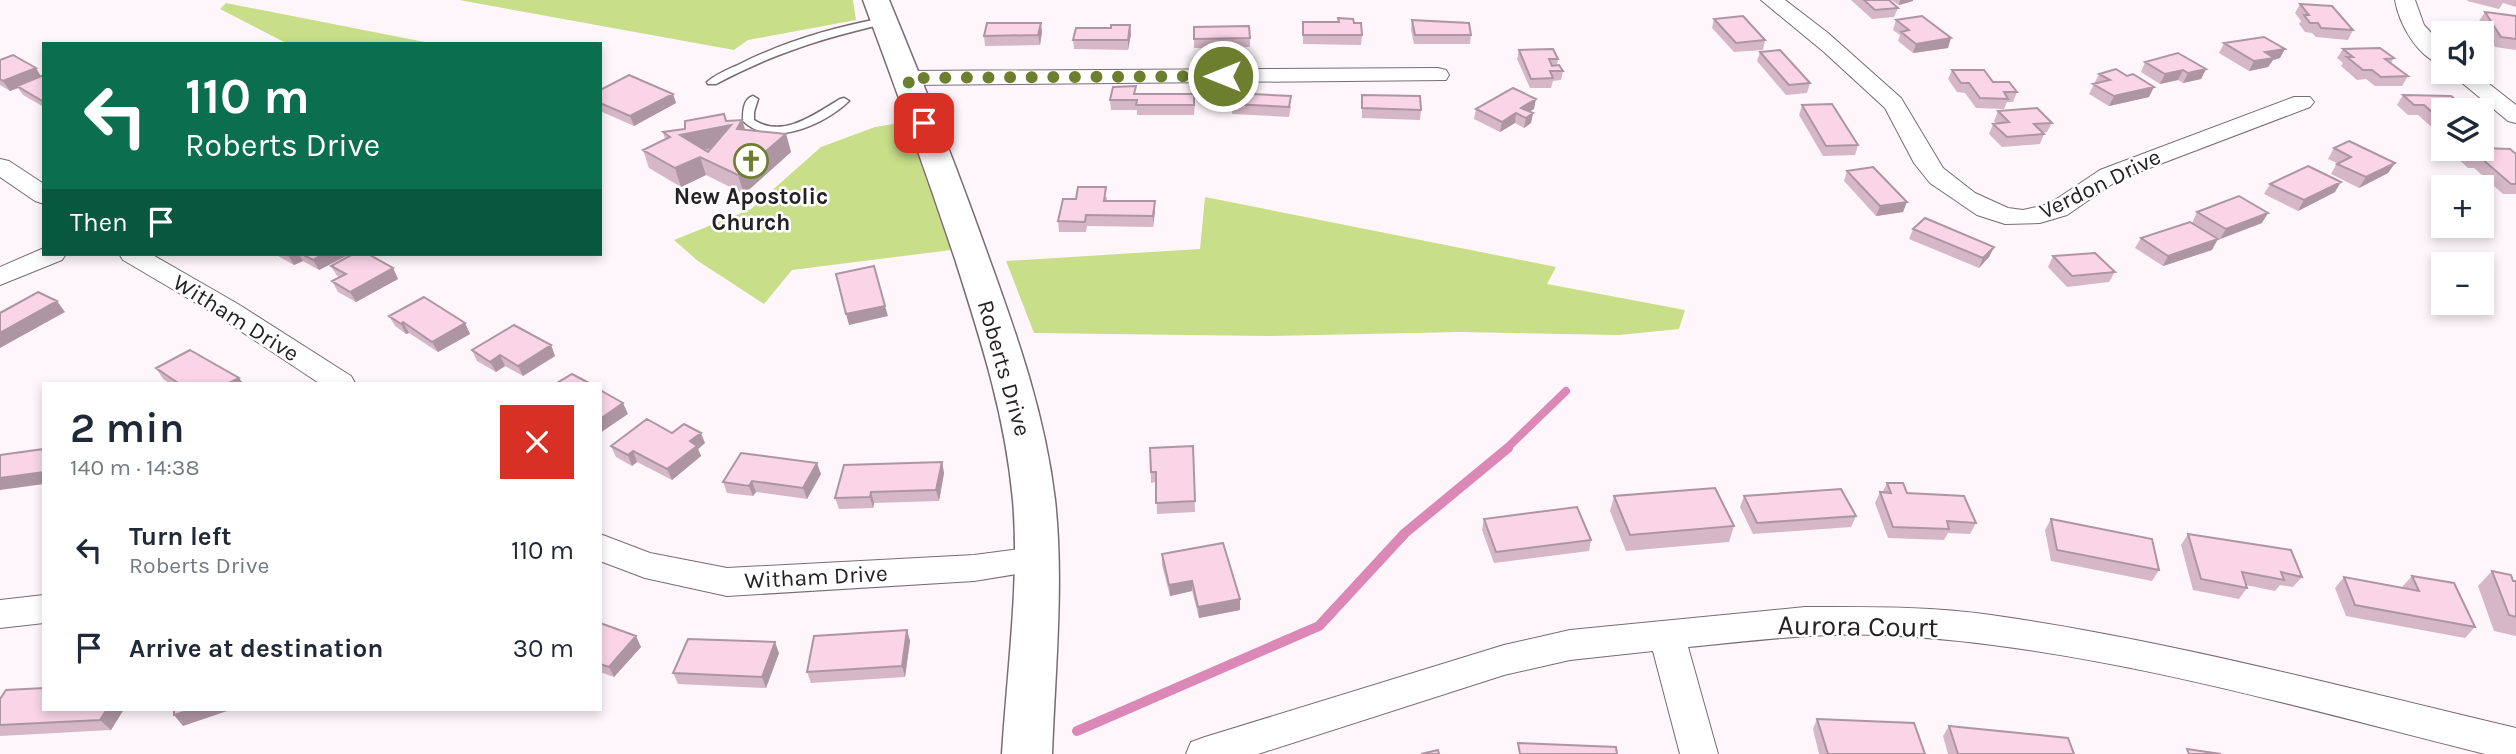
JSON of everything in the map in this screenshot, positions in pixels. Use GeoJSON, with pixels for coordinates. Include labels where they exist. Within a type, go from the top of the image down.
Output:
{"type":"FeatureCollection","features":[{"type":"Feature","properties":{"kind":"street","name":"Verdon Drive"},"geometry":{"type":"LineString","coordinates":[[1771,0],[1833,48],[1893,103],[1928,166],[1956,191],[1999,217],[2023,219],[2050,212],[2082,197],[2109,175],[2302,102]]}},
{"type":"Feature","properties":{"kind":"street"},"geometry":{"type":"LineString","coordinates":[[2405,0],[2407,16],[2419,35],[2431,46]]}},
{"type":"Feature","properties":{"kind":"street","name":"Roberts Drive"},"geometry":{"type":"LineString","coordinates":[[880,10],[907,78],[1010,370],[1025,436],[1034,502],[1035,560],[1027,754]]}},
{"type":"Feature","properties":{"kind":"street"},"geometry":{"type":"LineString","coordinates":[[907,78],[1438,75]]}},
{"type":"Feature","properties":{"kind":"street"},"geometry":{"type":"LineString","coordinates":[[2475,84],[2516,116]]}},
{"type":"Feature","properties":{"kind":"street"},"geometry":{"type":"LineString","coordinates":[[0,166],[42,195]]}},
{"type":"Feature","properties":{"kind":"street"},"geometry":{"type":"LineString","coordinates":[[0,277],[48,256]]}},
{"type":"Feature","properties":{"kind":"street","name":"Witham Drive"},"geometry":{"type":"LineString","coordinates":[[135,256],[229,310],[338,382]]}},
{"type":"Feature","properties":{"kind":"street","name":"Witham Drive"},"geometry":{"type":"LineString","coordinates":[[602,548],[645,565],[727,582],[974,568],[1035,560]]}},
{"type":"Feature","properties":{"kind":"street"},"geometry":{"type":"LineString","coordinates":[[0,614],[42,609]]}},
{"type":"Feature","properties":{"kind":"street","name":"Aurora Court"},"geometry":{"type":"LineString","coordinates":[[1205,754],[1504,660],[1570,645],[1805,621],[1882,621],[1989,629],[2107,650],[2257,682],[2516,745]]}},
{"type":"Feature","properties":{"kind":"street"},"geometry":{"type":"LineString","coordinates":[[1667,637],[1699,754]]}},
{"type":"Feature","properties":{"kind":"lane"},"geometry":{"type":"LineString","coordinates":[[712,82],[802,40],[880,10]]}},
{"type":"Feature","properties":{"kind":"lane"},"geometry":{"type":"LineString","coordinates":[[754,99],[748,112],[749,121],[755,127],[772,130],[810,122],[844,101]]}},
{"type":"Feature","properties":{"kind":"green space"},"geometry":{"type":"Polygon","coordinates":[[[459,0],[853,0],[856,20],[748,40],[734,50],[459,0]]]}},
{"type":"Feature","properties":{"kind":"green space"},"geometry":{"type":"Polygon","coordinates":[[[226,3],[425,42],[284,42],[220,9],[226,3]]]}},
{"type":"Feature","properties":{"kind":"green space"},"geometry":{"type":"Polygon","coordinates":[[[906,122],[951,250],[792,270],[764,304],[698,261],[674,240],[751,209],[821,147],[875,127],[906,122]]]}},
{"type":"Feature","properties":{"kind":"green space"},"geometry":{"type":"Polygon","coordinates":[[[1205,197],[1556,267],[1547,284],[1685,310],[1679,329],[1619,335],[1459,332],[1268,336],[1034,333],[1006,261],[1200,249],[1205,197]]]}},
{"type":"Feature","properties":{"kind":"building"},"geometry":{"type":"Polygon","coordinates":[[[1864,0],[1889,0],[1898,8],[1875,10],[1864,0]]]}},
{"type":"Feature","properties":{"kind":"building"},"geometry":{"type":"Polygon","coordinates":[[[2300,4],[2332,6],[2353,30],[2321,28],[2318,23],[2310,23],[2304,15],[2309,15],[2300,4]]]}},
{"type":"Feature","properties":{"kind":"building"},"geometry":{"type":"Polygon","coordinates":[[[2485,12],[2516,16],[2516,39],[2501,37],[2494,21],[2491,21],[2485,12]]]}},
{"type":"Feature","properties":{"kind":"building"},"geometry":{"type":"Polygon","coordinates":[[[1743,16],[1765,40],[1736,43],[1714,19],[1743,16]]]}},
{"type":"Feature","properties":{"kind":"building"},"geometry":{"type":"Polygon","coordinates":[[[1922,16],[1951,38],[1916,44],[1901,32],[1909,30],[1896,20],[1922,16]]]}},
{"type":"Feature","properties":{"kind":"building"},"geometry":{"type":"Polygon","coordinates":[[[1338,18],[1353,19],[1354,23],[1361,23],[1362,35],[1303,35],[1303,22],[1339,22],[1338,18]]]}},
{"type":"Feature","properties":{"kind":"building"},"geometry":{"type":"Polygon","coordinates":[[[1412,20],[1469,23],[1471,35],[1415,35],[1412,20]]]}},
{"type":"Feature","properties":{"kind":"building"},"geometry":{"type":"Polygon","coordinates":[[[987,23],[1041,23],[1038,35],[984,36],[987,23]]]}},
{"type":"Feature","properties":{"kind":"building"},"geometry":{"type":"Polygon","coordinates":[[[1111,25],[1130,25],[1128,40],[1073,40],[1076,28],[1111,28],[1111,25]]]}},
{"type":"Feature","properties":{"kind":"building"},"geometry":{"type":"Polygon","coordinates":[[[1249,26],[1250,38],[1194,39],[1194,27],[1249,26]]]}},
{"type":"Feature","properties":{"kind":"building"},"geometry":{"type":"Polygon","coordinates":[[[2264,37],[2285,49],[2265,52],[2274,58],[2254,61],[2224,43],[2264,37]]]}},
{"type":"Feature","properties":{"kind":"building"},"geometry":{"type":"Polygon","coordinates":[[[2380,48],[2394,58],[2385,59],[2408,76],[2381,77],[2372,70],[2363,70],[2347,57],[2353,57],[2343,49],[2380,48]]]}},
{"type":"Feature","properties":{"kind":"building"},"geometry":{"type":"Polygon","coordinates":[[[1553,49],[1558,59],[1549,59],[1552,66],[1559,65],[1563,71],[1550,71],[1553,78],[1531,79],[1519,50],[1553,49]]]}},
{"type":"Feature","properties":{"kind":"building"},"geometry":{"type":"Polygon","coordinates":[[[1780,50],[1810,83],[1789,85],[1760,52],[1780,50]]]}},
{"type":"Feature","properties":{"kind":"building"},"geometry":{"type":"Polygon","coordinates":[[[2178,53],[2206,69],[2165,74],[2145,62],[2178,53]]]}},
{"type":"Feature","properties":{"kind":"building"},"geometry":{"type":"Polygon","coordinates":[[[13,55],[36,68],[3,81],[0,79],[0,60],[13,55]]]}},
{"type":"Feature","properties":{"kind":"building"},"geometry":{"type":"Polygon","coordinates":[[[2116,69],[2127,76],[2133,74],[2154,87],[2114,96],[2093,84],[2110,80],[2099,74],[2116,69]]]}},
{"type":"Feature","properties":{"kind":"building"},"geometry":{"type":"Polygon","coordinates":[[[1952,70],[1984,70],[1993,82],[2009,82],[2017,92],[2004,92],[2008,99],[1980,98],[1969,83],[1961,83],[1952,70]]]}},
{"type":"Feature","properties":{"kind":"building"},"geometry":{"type":"Polygon","coordinates":[[[629,75],[673,94],[630,116],[602,104],[602,89],[629,75]]]}},
{"type":"Feature","properties":{"kind":"building"},"geometry":{"type":"Polygon","coordinates":[[[42,76],[42,101],[17,86],[42,76]]]}},
{"type":"Feature","properties":{"kind":"building"},"geometry":{"type":"Polygon","coordinates":[[[1136,86],[1134,94],[1194,94],[1194,105],[1136,105],[1137,100],[1110,100],[1113,87],[1136,86]]]}},
{"type":"Feature","properties":{"kind":"building"},"geometry":{"type":"Polygon","coordinates":[[[1513,88],[1536,99],[1521,108],[1533,113],[1526,118],[1516,113],[1502,122],[1476,109],[1513,88]]]}},
{"type":"Feature","properties":{"kind":"building"},"geometry":{"type":"Polygon","coordinates":[[[1234,93],[1291,96],[1289,107],[1232,104],[1234,93]]]}},
{"type":"Feature","properties":{"kind":"building"},"geometry":{"type":"Polygon","coordinates":[[[1362,95],[1420,96],[1421,110],[1362,108],[1362,95]]]}},
{"type":"Feature","properties":{"kind":"building"},"geometry":{"type":"Polygon","coordinates":[[[2403,95],[2454,98],[2431,98],[2431,111],[2424,105],[2414,105],[2403,95]]]}},
{"type":"Feature","properties":{"kind":"building"},"geometry":{"type":"Polygon","coordinates":[[[1832,104],[1858,145],[1826,146],[1802,105],[1832,104]]]}},
{"type":"Feature","properties":{"kind":"building"},"geometry":{"type":"Polygon","coordinates":[[[2037,108],[2052,123],[2034,124],[2044,134],[2007,137],[1993,124],[2009,122],[1998,111],[2037,108]]]}},
{"type":"Feature","properties":{"kind":"building"},"geometry":{"type":"Polygon","coordinates":[[[724,114],[726,121],[742,120],[737,129],[786,134],[738,175],[700,157],[675,168],[643,150],[670,137],[663,132],[685,129],[685,121],[724,114]],[[731,125],[680,135],[708,152],[731,125]]]}},
{"type":"Feature","properties":{"kind":"building"},"geometry":{"type":"Polygon","coordinates":[[[2349,141],[2395,163],[2366,177],[2337,164],[2351,157],[2334,148],[2349,141]]]}},
{"type":"Feature","properties":{"kind":"building"},"geometry":{"type":"Polygon","coordinates":[[[2494,148],[2510,149],[2516,154],[2516,184],[2511,184],[2484,161],[2494,161],[2494,148]]]}},
{"type":"Feature","properties":{"kind":"building"},"geometry":{"type":"Polygon","coordinates":[[[2308,166],[2341,182],[2304,200],[2270,184],[2308,166]]]}},
{"type":"Feature","properties":{"kind":"building"},"geometry":{"type":"Polygon","coordinates":[[[1873,167],[1907,202],[1880,206],[1847,171],[1873,167]]]}},
{"type":"Feature","properties":{"kind":"building"},"geometry":{"type":"Polygon","coordinates":[[[1078,187],[1106,187],[1104,201],[1155,201],[1153,216],[1086,215],[1085,222],[1058,221],[1063,199],[1076,199],[1078,187]]]}},
{"type":"Feature","properties":{"kind":"building"},"geometry":{"type":"Polygon","coordinates":[[[2239,196],[2268,213],[2226,229],[2197,212],[2239,196]]]}},
{"type":"Feature","properties":{"kind":"building"},"geometry":{"type":"Polygon","coordinates":[[[1925,218],[1994,247],[1983,258],[1913,229],[1925,218]]]}},
{"type":"Feature","properties":{"kind":"building"},"geometry":{"type":"Polygon","coordinates":[[[2190,222],[2218,239],[2168,256],[2141,238],[2190,222]]]}},
{"type":"Feature","properties":{"kind":"building"},"geometry":{"type":"Polygon","coordinates":[[[2095,253],[2115,272],[2072,276],[2053,256],[2095,253]]]}},
{"type":"Feature","properties":{"kind":"building"},"geometry":{"type":"Polygon","coordinates":[[[349,256],[372,256],[393,268],[350,292],[332,281],[346,274],[331,266],[349,256]]]}},
{"type":"Feature","properties":{"kind":"building"},"geometry":{"type":"Polygon","coordinates":[[[874,266],[885,306],[846,314],[836,274],[874,266]]]}},
{"type":"Feature","properties":{"kind":"building"},"geometry":{"type":"Polygon","coordinates":[[[38,292],[57,301],[0,333],[0,313],[38,292]]]}},
{"type":"Feature","properties":{"kind":"building"},"geometry":{"type":"Polygon","coordinates":[[[424,297],[465,323],[432,342],[403,322],[401,324],[389,316],[424,297]]]}},
{"type":"Feature","properties":{"kind":"building"},"geometry":{"type":"Polygon","coordinates":[[[514,325],[551,345],[518,366],[500,355],[490,362],[472,350],[514,325]]]}},
{"type":"Feature","properties":{"kind":"building"},"geometry":{"type":"Polygon","coordinates":[[[190,350],[239,378],[231,382],[177,382],[156,368],[190,350]]]}},
{"type":"Feature","properties":{"kind":"building"},"geometry":{"type":"Polygon","coordinates":[[[572,374],[587,382],[559,382],[572,374]]]}},
{"type":"Feature","properties":{"kind":"building"},"geometry":{"type":"Polygon","coordinates":[[[602,391],[623,403],[602,418],[602,391]]]}},
{"type":"Feature","properties":{"kind":"building"},"geometry":{"type":"Polygon","coordinates":[[[647,419],[672,433],[684,424],[701,433],[690,441],[697,446],[667,469],[633,451],[628,455],[611,446],[647,419]]]}},
{"type":"Feature","properties":{"kind":"building"},"geometry":{"type":"Polygon","coordinates":[[[1193,446],[1195,501],[1156,503],[1156,472],[1151,472],[1150,448],[1193,446]]]}},
{"type":"Feature","properties":{"kind":"building"},"geometry":{"type":"Polygon","coordinates":[[[42,449],[42,472],[0,478],[0,455],[42,449]]]}},
{"type":"Feature","properties":{"kind":"building"},"geometry":{"type":"Polygon","coordinates":[[[741,453],[817,463],[803,488],[752,481],[749,486],[723,482],[741,453]]]}},
{"type":"Feature","properties":{"kind":"building"},"geometry":{"type":"Polygon","coordinates":[[[942,462],[936,490],[871,492],[870,497],[835,498],[844,465],[942,462]]]}},
{"type":"Feature","properties":{"kind":"building"},"geometry":{"type":"Polygon","coordinates":[[[1887,483],[1903,483],[1907,493],[1964,496],[1976,523],[1947,521],[1949,529],[1893,527],[1880,492],[1891,493],[1887,483]]]}},
{"type":"Feature","properties":{"kind":"building"},"geometry":{"type":"Polygon","coordinates":[[[1715,488],[1734,526],[1630,535],[1614,496],[1715,488]]]}},
{"type":"Feature","properties":{"kind":"building"},"geometry":{"type":"Polygon","coordinates":[[[1841,489],[1856,516],[1757,523],[1744,496],[1841,489]]]}},
{"type":"Feature","properties":{"kind":"building"},"geometry":{"type":"Polygon","coordinates":[[[1577,507],[1591,540],[1496,552],[1484,519],[1577,507]]]}},
{"type":"Feature","properties":{"kind":"building"},"geometry":{"type":"Polygon","coordinates":[[[2051,519],[2152,539],[2159,570],[2057,550],[2051,519]]]}},
{"type":"Feature","properties":{"kind":"building"},"geometry":{"type":"Polygon","coordinates":[[[2188,534],[2291,550],[2302,577],[2281,572],[2284,580],[2242,572],[2247,588],[2201,579],[2188,534]]]}},
{"type":"Feature","properties":{"kind":"building"},"geometry":{"type":"Polygon","coordinates":[[[1223,543],[1240,599],[1198,607],[1192,581],[1169,585],[1162,554],[1223,543]]]}},
{"type":"Feature","properties":{"kind":"building"},"geometry":{"type":"Polygon","coordinates":[[[2492,571],[2511,575],[2513,581],[2516,581],[2516,617],[2509,615],[2492,571]]]}},
{"type":"Feature","properties":{"kind":"building"},"geometry":{"type":"Polygon","coordinates":[[[2412,576],[2454,583],[2475,627],[2355,605],[2344,577],[2419,591],[2412,576]]]}},
{"type":"Feature","properties":{"kind":"building"},"geometry":{"type":"Polygon","coordinates":[[[602,624],[636,636],[609,667],[602,665],[602,624]]]}},
{"type":"Feature","properties":{"kind":"building"},"geometry":{"type":"Polygon","coordinates":[[[907,630],[902,666],[807,672],[814,636],[907,630]]]}},
{"type":"Feature","properties":{"kind":"building"},"geometry":{"type":"Polygon","coordinates":[[[688,639],[775,642],[762,677],[673,673],[688,639]]]}},
{"type":"Feature","properties":{"kind":"building"},"geometry":{"type":"Polygon","coordinates":[[[42,688],[42,711],[106,711],[100,720],[0,725],[0,699],[6,690],[42,688]]]}},
{"type":"Feature","properties":{"kind":"building"},"geometry":{"type":"Polygon","coordinates":[[[1817,719],[1914,723],[1925,754],[1828,754],[1817,719]]]}},
{"type":"Feature","properties":{"kind":"building"},"geometry":{"type":"Polygon","coordinates":[[[1949,726],[2068,738],[2074,754],[1958,754],[1949,726]]]}},
{"type":"Feature","properties":{"kind":"building"},"geometry":{"type":"Polygon","coordinates":[[[1518,743],[1616,747],[1617,754],[1520,754],[1518,743]]]}},
{"type":"Feature","properties":{"kind":"building"},"geometry":{"type":"Polygon","coordinates":[[[2187,749],[2221,754],[2189,754],[2187,749]]]}},
{"type":"Feature","properties":{"kind":"building"},"geometry":{"type":"Polygon","coordinates":[[[1438,750],[1439,754],[1421,754],[1438,750]]]}},
{"type":"Feature","properties":{"kind":"waterway"},"geometry":{"type":"LineString","coordinates":[[1505,450],[1566,391]]}},
{"type":"Feature","properties":{"kind":"waterway"},"geometry":{"type":"LineString","coordinates":[[1077,731],[1319,626],[1405,533],[1508,448]]}},
{"type":"Feature","properties":{"kind":"place","name":"New Apostolic Church"},"geometry":{"type":"Point","coordinates":[751,161]}},
{"type":"Feature","properties":{"kind":"route"},"geometry":{"type":"LineString","coordinates":[[924,123],[907,78],[1223,76]]}}]}
